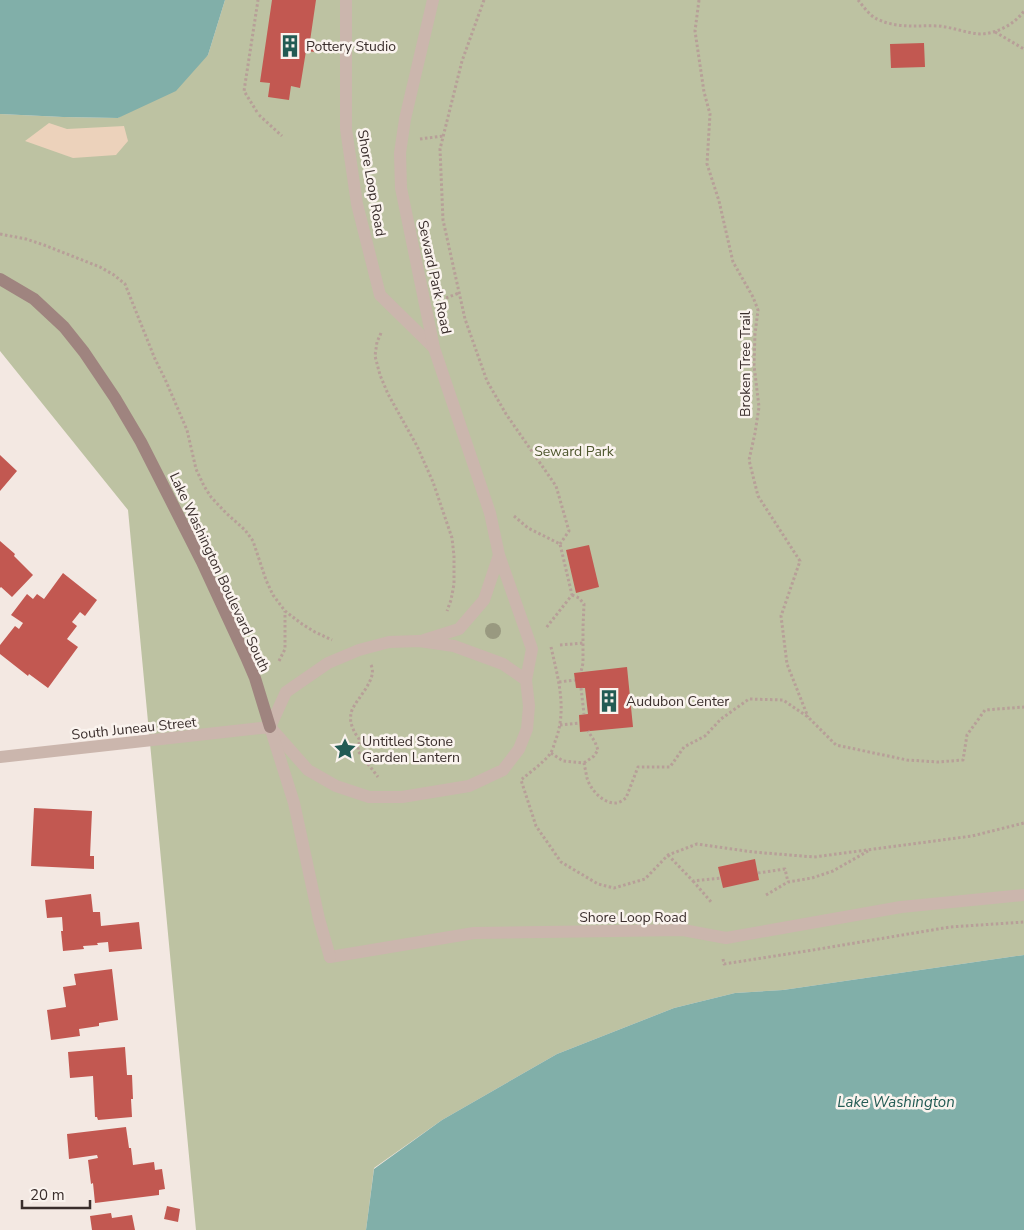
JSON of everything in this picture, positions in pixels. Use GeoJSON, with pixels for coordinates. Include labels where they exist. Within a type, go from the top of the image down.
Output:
{"type":"FeatureCollection","features":[{"type":"Feature","properties":{"kind":"main road","name":"Lake Washington Boulevard South"},"geometry":{"type":"LineString","coordinates":[[0,279],[34,299],[64,327],[84,352],[115,398],[141,442],[202,562],[255,678],[270,728]]}},
{"type":"Feature","properties":{"kind":"street","name":"Shore Loop Road"},"geometry":{"type":"LineString","coordinates":[[346,0],[346,129],[357,204],[380,295],[434,348]]}},
{"type":"Feature","properties":{"kind":"street","name":"Seward Park Road"},"geometry":{"type":"LineString","coordinates":[[270,728],[308,770],[336,786],[369,797],[402,797],[469,786],[503,770],[519,749],[527,729],[529,706],[526,680],[532,649],[499,555],[490,513],[434,348],[401,188],[400,153],[405,119],[433,0]]}},
{"type":"Feature","properties":{"kind":"street"},"geometry":{"type":"LineString","coordinates":[[420,641],[459,629],[484,600],[499,555]]}},
{"type":"Feature","properties":{"kind":"street"},"geometry":{"type":"LineString","coordinates":[[270,728],[286,692],[328,663],[359,650],[389,642],[420,641],[454,646],[503,664],[526,680]]}},
{"type":"Feature","properties":{"kind":"street","name":"South Juneau Street"},"geometry":{"type":"LineString","coordinates":[[0,757],[270,728]]}},
{"type":"Feature","properties":{"kind":"street","name":"Lake Washington Boulevard South"},"geometry":{"type":"LineString","coordinates":[[270,728],[294,803],[319,919],[330,957]]}},
{"type":"Feature","properties":{"kind":"street","name":"Shore Loop Road"},"geometry":{"type":"LineString","coordinates":[[330,957],[474,933],[683,930],[726,938],[901,907],[1024,894]]}},
{"type":"Feature","properties":{"kind":"path"},"geometry":{"type":"LineString","coordinates":[[258,0],[244,91],[258,114],[282,136]]}},
{"type":"Feature","properties":{"kind":"path"},"geometry":{"type":"LineString","coordinates":[[484,0],[462,61],[440,149],[443,220],[465,319],[487,381],[506,414],[556,486],[569,531],[560,544],[572,595]]}},
{"type":"Feature","properties":{"kind":"path","name":"Broken Tree Trail"},"geometry":{"type":"LineString","coordinates":[[699,0],[694,31],[704,92],[710,114],[707,164],[719,201],[733,262],[754,297],[758,310],[754,365],[759,407],[749,460],[758,496],[800,561],[781,616],[787,664],[808,717]]}},
{"type":"Feature","properties":{"kind":"path"},"geometry":{"type":"LineString","coordinates":[[858,0],[875,19],[889,23],[904,27],[939,26],[981,34],[995,32],[1009,25],[1023,14],[1024,11]]}},
{"type":"Feature","properties":{"kind":"path"},"geometry":{"type":"LineString","coordinates":[[995,32],[1024,49]]}},
{"type":"Feature","properties":{"kind":"path"},"geometry":{"type":"LineString","coordinates":[[402,142],[443,136]]}},
{"type":"Feature","properties":{"kind":"path"},"geometry":{"type":"LineString","coordinates":[[0,234],[44,245],[100,267],[125,284],[155,359],[166,379],[187,430],[196,469],[210,497],[253,540],[266,580],[273,595],[285,611],[302,624],[332,640]]}},
{"type":"Feature","properties":{"kind":"path"},"geometry":{"type":"LineString","coordinates":[[446,298],[459,293]]}},
{"type":"Feature","properties":{"kind":"path"},"geometry":{"type":"LineString","coordinates":[[381,333],[374,356],[380,375],[388,394],[417,446],[433,482],[452,538],[454,584],[447,611]]}},
{"type":"Feature","properties":{"kind":"path"},"geometry":{"type":"LineString","coordinates":[[514,516],[528,528],[560,544]]}},
{"type":"Feature","properties":{"kind":"path"},"geometry":{"type":"LineString","coordinates":[[546,628],[572,595]]}},
{"type":"Feature","properties":{"kind":"path"},"geometry":{"type":"LineString","coordinates":[[572,595],[579,598],[584,604],[583,663],[581,672]]}},
{"type":"Feature","properties":{"kind":"path"},"geometry":{"type":"LineString","coordinates":[[279,661],[284,649],[285,611]]}},
{"type":"Feature","properties":{"kind":"path"},"geometry":{"type":"LineString","coordinates":[[560,645],[583,643]]}},
{"type":"Feature","properties":{"kind":"path"},"geometry":{"type":"LineString","coordinates":[[551,647],[562,703],[560,725],[550,753],[521,780],[536,826],[561,862],[598,884],[614,888],[645,879],[668,855],[697,844],[753,852],[814,857],[972,836],[1024,823]]}},
{"type":"Feature","properties":{"kind":"path"},"geometry":{"type":"LineString","coordinates":[[371,665],[373,669],[372,675],[353,707],[350,718],[353,730],[359,740],[358,751],[378,777]]}},
{"type":"Feature","properties":{"kind":"path"},"geometry":{"type":"LineString","coordinates":[[559,682],[575,680]]}},
{"type":"Feature","properties":{"kind":"path"},"geometry":{"type":"LineString","coordinates":[[581,688],[584,714]]}},
{"type":"Feature","properties":{"kind":"path"},"geometry":{"type":"LineString","coordinates":[[584,762],[588,780],[594,790],[602,799],[611,803],[617,803],[626,798],[638,767],[670,767],[684,747],[705,736],[721,719],[749,699],[783,700],[808,717],[836,745],[907,760],[938,762],[963,760],[968,735],[986,710],[1024,707]]}},
{"type":"Feature","properties":{"kind":"path"},"geometry":{"type":"LineString","coordinates":[[560,725],[579,723]]}},
{"type":"Feature","properties":{"kind":"path"},"geometry":{"type":"LineString","coordinates":[[550,753],[563,761],[584,762],[594,756],[598,750],[588,731]]}},
{"type":"Feature","properties":{"kind":"path"},"geometry":{"type":"LineString","coordinates":[[766,895],[788,882],[812,878],[833,871],[870,849]]}},
{"type":"Feature","properties":{"kind":"path"},"geometry":{"type":"LineString","coordinates":[[668,855],[712,903]]}},
{"type":"Feature","properties":{"kind":"path"},"geometry":{"type":"LineString","coordinates":[[758,873],[786,869],[788,882]]}},
{"type":"Feature","properties":{"kind":"path"},"geometry":{"type":"LineString","coordinates":[[693,881],[720,878]]}},
{"type":"Feature","properties":{"kind":"path"},"geometry":{"type":"LineString","coordinates":[[723,959],[724,964],[950,927],[1024,922]]}},
{"type":"Feature","properties":{"kind":"green space","name":"Seward Park"},"geometry":{"type":"Polygon","coordinates":[[[225,0],[1024,0],[1024,955],[783,990],[735,993],[674,1008],[557,1054],[442,1120],[374,1168],[366,1230],[196,1230],[128,510],[0,351],[0,114],[118,118],[208,55],[225,0]]]}},
{"type":"Feature","properties":{"kind":"sand"},"geometry":{"type":"Polygon","coordinates":[[[49,123],[67,129],[124,126],[128,141],[116,155],[73,158],[25,141],[49,123]]]}},
{"type":"Feature","properties":{"kind":"water"},"geometry":{"type":"Polygon","coordinates":[[[0,0],[225,0],[208,55],[176,91],[118,118],[0,114],[0,0]]]}},
{"type":"Feature","properties":{"kind":"water","name":"Lake Washington"},"geometry":{"type":"Polygon","coordinates":[[[1024,955],[1024,1230],[366,1230],[374,1169],[442,1120],[557,1054],[674,1008],[735,993],[783,990],[1024,955]]]}},
{"type":"Feature","properties":{"kind":"building","name":"Pottery Studio"},"geometry":{"type":"Polygon","coordinates":[[[272,0],[316,0],[310,41],[316,42],[315,52],[306,51],[300,88],[291,86],[289,100],[268,97],[270,83],[260,82],[272,0]]]}},
{"type":"Feature","properties":{"kind":"building"},"geometry":{"type":"Polygon","coordinates":[[[924,43],[925,67],[891,68],[890,44],[924,43]]]}},
{"type":"Feature","properties":{"kind":"building"},"geometry":{"type":"Polygon","coordinates":[[[0,455],[17,471],[0,491],[0,455]]]}},
{"type":"Feature","properties":{"kind":"building"},"geometry":{"type":"Polygon","coordinates":[[[0,541],[15,554],[14,556],[33,575],[12,597],[0,588],[0,541]]]}},
{"type":"Feature","properties":{"kind":"building"},"geometry":{"type":"Polygon","coordinates":[[[589,545],[599,587],[576,593],[566,550],[589,545]]]}},
{"type":"Feature","properties":{"kind":"building"},"geometry":{"type":"Polygon","coordinates":[[[63,573],[97,600],[85,616],[80,612],[72,622],[77,626],[67,639],[78,647],[48,688],[29,674],[28,676],[0,654],[0,645],[15,626],[19,629],[23,623],[11,615],[27,594],[33,599],[37,594],[44,599],[63,573]]]}},
{"type":"Feature","properties":{"kind":"building","name":"Audubon Center"},"geometry":{"type":"Polygon","coordinates":[[[627,667],[633,727],[580,732],[579,715],[588,714],[585,688],[576,688],[574,673],[627,667]]]}},
{"type":"Feature","properties":{"kind":"building"},"geometry":{"type":"Polygon","coordinates":[[[34,808],[92,811],[90,856],[94,856],[94,869],[31,866],[34,808]]]}},
{"type":"Feature","properties":{"kind":"building"},"geometry":{"type":"Polygon","coordinates":[[[755,859],[759,880],[723,888],[718,867],[755,859]]]}},
{"type":"Feature","properties":{"kind":"building"},"geometry":{"type":"Polygon","coordinates":[[[91,894],[93,912],[100,912],[101,926],[139,922],[142,949],[109,952],[108,942],[83,946],[84,949],[63,951],[62,917],[47,918],[45,900],[91,894]]]}},
{"type":"Feature","properties":{"kind":"building"},"geometry":{"type":"Polygon","coordinates":[[[112,969],[118,1020],[99,1023],[99,1026],[79,1029],[80,1036],[51,1040],[47,1010],[66,1007],[63,987],[76,985],[74,974],[112,969]]]}},
{"type":"Feature","properties":{"kind":"building"},"geometry":{"type":"Polygon","coordinates":[[[125,1047],[127,1075],[132,1075],[132,1117],[98,1120],[95,1117],[93,1076],[70,1078],[68,1052],[125,1047]]]}},
{"type":"Feature","properties":{"kind":"building"},"geometry":{"type":"Polygon","coordinates":[[[126,1127],[133,1165],[154,1162],[155,1170],[162,1169],[165,1189],[159,1190],[159,1195],[95,1203],[88,1160],[98,1158],[97,1155],[69,1159],[67,1134],[126,1127]]]}},
{"type":"Feature","properties":{"kind":"building"},"geometry":{"type":"Polygon","coordinates":[[[167,1206],[180,1209],[178,1222],[164,1219],[167,1206]]]}},
{"type":"Feature","properties":{"kind":"building"},"geometry":{"type":"Polygon","coordinates":[[[111,1213],[112,1218],[132,1215],[135,1230],[92,1230],[90,1216],[111,1213]]]}},
{"type":"Feature","properties":{"kind":"place","name":"Pottery Studio"},"geometry":{"type":"Point","coordinates":[290,46]}},
{"type":"Feature","properties":{"kind":"place","name":"Audubon Center"},"geometry":{"type":"Point","coordinates":[609,701]}},
{"type":"Feature","properties":{"kind":"place","name":"Untitled Stone Garden Lantern"},"geometry":{"type":"Point","coordinates":[345,749]}}]}
